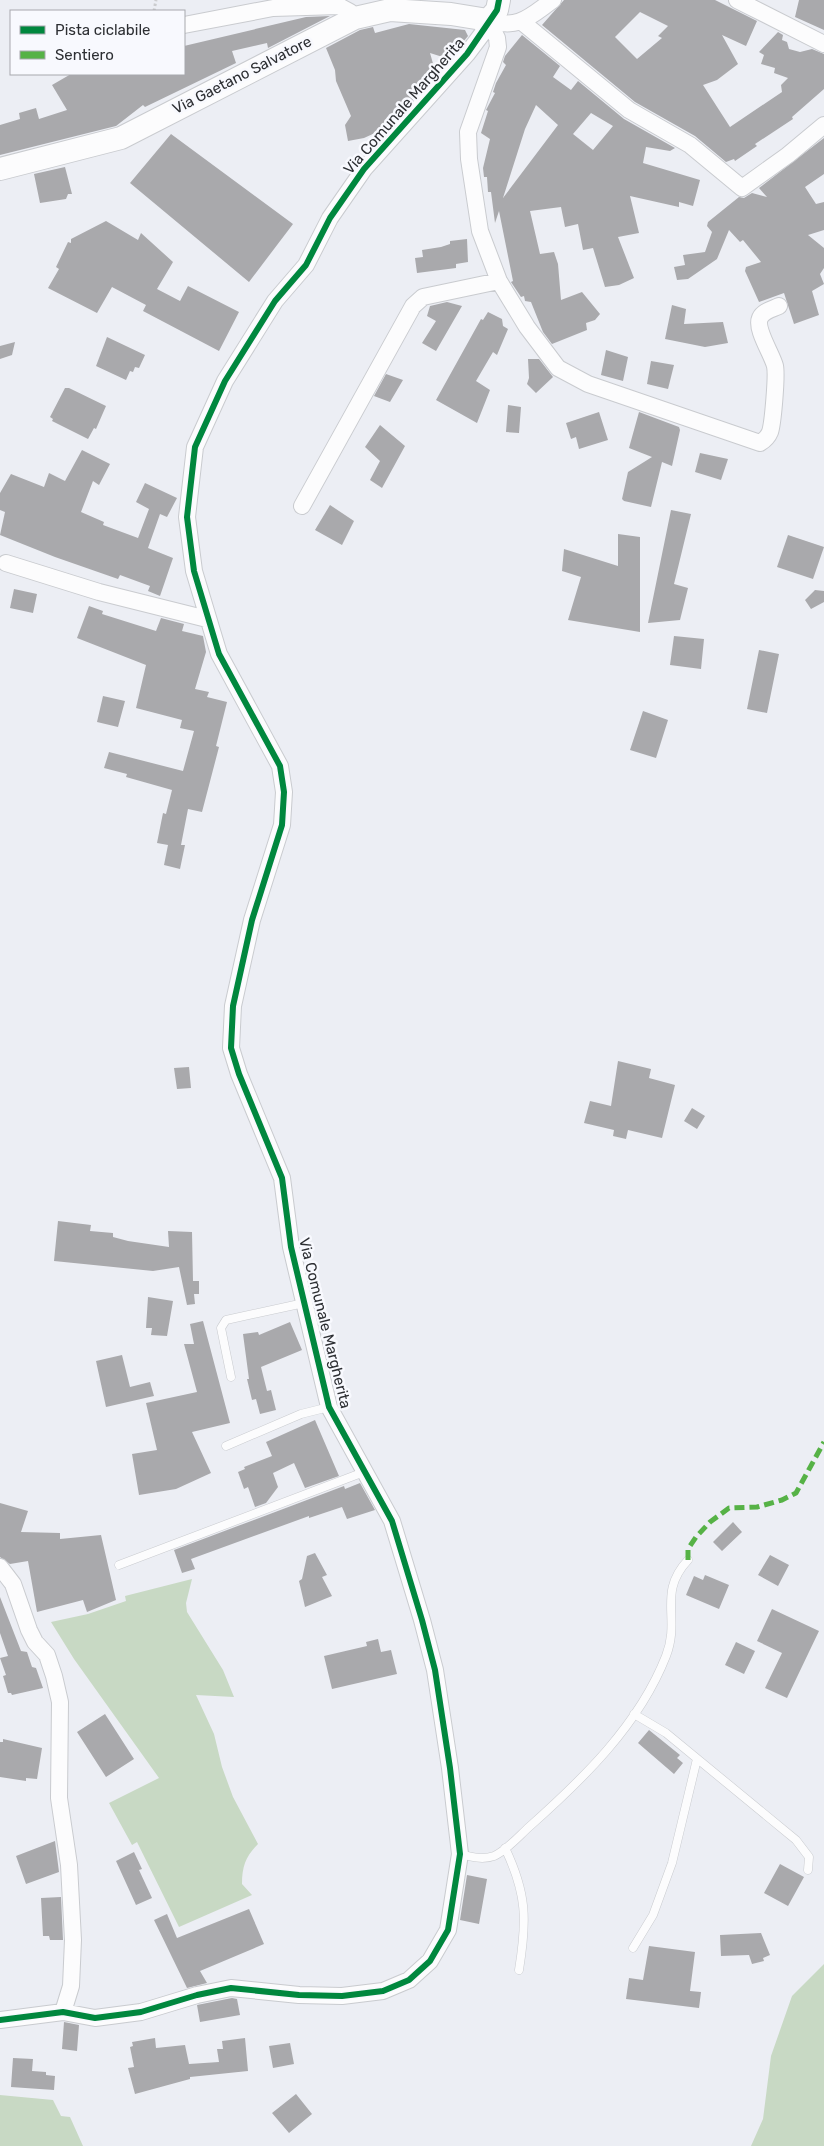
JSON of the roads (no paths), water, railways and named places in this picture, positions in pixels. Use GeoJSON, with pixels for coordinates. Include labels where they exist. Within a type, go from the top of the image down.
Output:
{"type":"FeatureCollection","features":[{"type":"Feature","properties":{"kind":"street"},"geometry":{"type":"LineString","coordinates":[[488,20],[497,10],[499,0]]}},
{"type":"Feature","properties":{"kind":"street"},"geometry":{"type":"LineString","coordinates":[[488,20],[503,25],[522,22],[553,0]]}},
{"type":"Feature","properties":{"kind":"street"},"geometry":{"type":"LineString","coordinates":[[737,0],[824,44]]}},
{"type":"Feature","properties":{"kind":"street"},"geometry":{"type":"LineString","coordinates":[[185,25],[273,8],[340,6],[350,12],[355,18]]}},
{"type":"Feature","properties":{"kind":"street","name":"Via Gaetano Salvatore"},"geometry":{"type":"LineString","coordinates":[[0,169],[121,138],[355,18],[390,10],[451,14],[488,20]]}},
{"type":"Feature","properties":{"kind":"street"},"geometry":{"type":"LineString","coordinates":[[488,20],[497,38],[498,47],[468,132],[473,194],[480,232],[499,281],[527,327],[558,368],[588,384],[760,443],[765,440],[771,430],[776,378],[775,366],[759,325],[760,317],[766,311],[779,306]]}},
{"type":"Feature","properties":{"kind":"street","name":"Via Comunale Margherita"},"geometry":{"type":"LineString","coordinates":[[0,2020],[63,2012],[95,2018],[141,2012],[197,1995],[231,1988],[299,1995],[342,1996],[383,1991],[410,1980],[430,1961],[448,1930],[460,1854],[447,1748],[434,1670],[424,1628],[392,1521],[329,1406],[291,1247],[282,1178],[238,1074],[231,1048],[233,1006],[252,920],[282,825],[284,792],[280,766],[219,654],[194,571],[187,517],[196,447],[225,381],[275,301],[306,265],[330,218],[364,169],[467,54],[482,34],[488,20]]}},
{"type":"Feature","properties":{"kind":"street"},"geometry":{"type":"LineString","coordinates":[[522,22],[629,110],[690,144],[742,188],[788,156],[824,125]]}},
{"type":"Feature","properties":{"kind":"street"},"geometry":{"type":"LineString","coordinates":[[302,506],[413,306],[423,297],[499,281]]}},
{"type":"Feature","properties":{"kind":"street"},"geometry":{"type":"LineString","coordinates":[[6,563],[99,592],[207,619]]}},
{"type":"Feature","properties":{"kind":"street"},"geometry":{"type":"LineString","coordinates":[[0,1567],[14,1584],[29,1630],[35,1642],[47,1655],[60,1702],[59,1798],[69,1865],[73,1940],[71,1986],[63,2012]]}},
{"type":"Feature","properties":{"kind":"lane"},"geometry":{"type":"LineString","coordinates":[[231,1378],[221,1328],[226,1320],[304,1303]]}},
{"type":"Feature","properties":{"kind":"lane"},"geometry":{"type":"LineString","coordinates":[[226,1446],[300,1414],[329,1406]]}},
{"type":"Feature","properties":{"kind":"lane"},"geometry":{"type":"LineString","coordinates":[[119,1565],[364,1472]]}},
{"type":"Feature","properties":{"kind":"lane"},"geometry":{"type":"LineString","coordinates":[[460,1854],[476,1858],[494,1856],[554,1804],[601,1759],[634,1714],[651,1686],[669,1647],[672,1633],[670,1591],[678,1570],[688,1560]]}},
{"type":"Feature","properties":{"kind":"lane"},"geometry":{"type":"LineString","coordinates":[[634,1714],[666,1733],[796,1840],[809,1857],[808,1870]]}},
{"type":"Feature","properties":{"kind":"lane"},"geometry":{"type":"LineString","coordinates":[[633,1948],[653,1915],[672,1864],[697,1759]]}},
{"type":"Feature","properties":{"kind":"lane"},"geometry":{"type":"LineString","coordinates":[[505,1848],[517,1874],[524,1903],[525,1934],[519,1970]]}}]}
